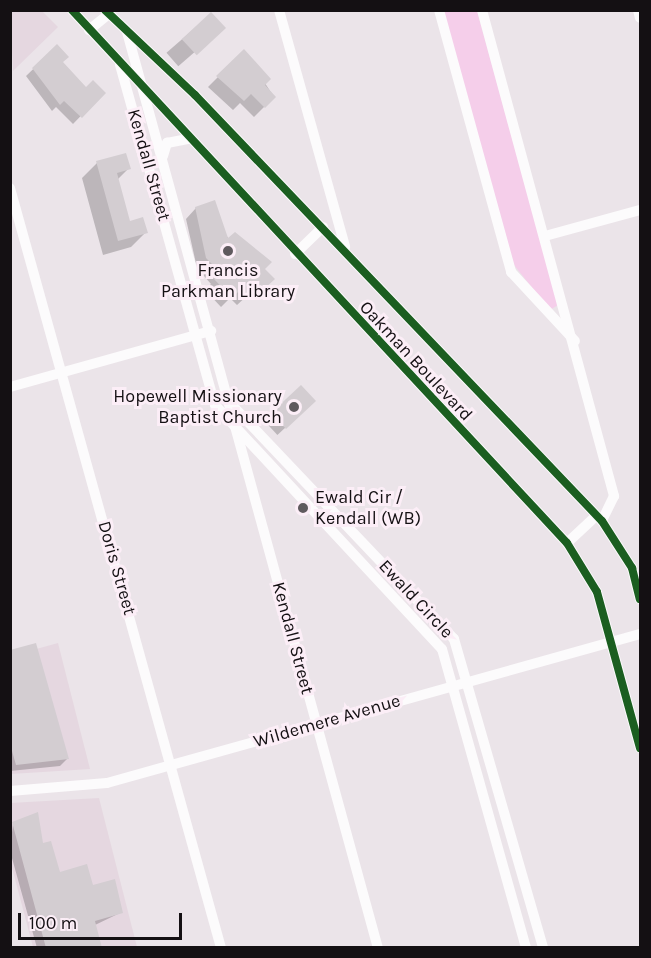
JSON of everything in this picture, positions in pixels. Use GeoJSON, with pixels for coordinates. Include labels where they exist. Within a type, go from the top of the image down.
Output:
{"type":"FeatureCollection","features":[{"type":"Feature","properties":{"kind":"street","name":"Oakman Boulevard"},"geometry":{"type":"LineString","coordinates":[[72,10],[188,139],[567,543],[597,592],[640,748]]}},
{"type":"Feature","properties":{"kind":"street"},"geometry":{"type":"LineString","coordinates":[[279,10],[346,251]]}},
{"type":"Feature","properties":{"kind":"street"},"geometry":{"type":"LineString","coordinates":[[439,10],[511,272],[575,341]]}},
{"type":"Feature","properties":{"kind":"street"},"geometry":{"type":"LineString","coordinates":[[482,10],[575,341],[614,496],[599,518],[567,543]]}},
{"type":"Feature","properties":{"kind":"street"},"geometry":{"type":"LineString","coordinates":[[639,10],[640,18]]}},
{"type":"Feature","properties":{"kind":"street","name":"Oakman Boulevard"},"geometry":{"type":"LineString","coordinates":[[107,12],[323,227],[599,518],[632,568],[640,599]]}},
{"type":"Feature","properties":{"kind":"street"},"geometry":{"type":"LineString","coordinates":[[89,30],[107,12]]}},
{"type":"Feature","properties":{"kind":"street","name":"Kendall Street"},"geometry":{"type":"LineString","coordinates":[[127,32],[231,403],[237,433],[378,948]]}},
{"type":"Feature","properties":{"kind":"street","name":"Kendall Street"},"geometry":{"type":"LineString","coordinates":[[120,65],[215,405],[237,433]]}},
{"type":"Feature","properties":{"kind":"street"},"geometry":{"type":"LineString","coordinates":[[163,157],[167,143],[188,139]]}},
{"type":"Feature","properties":{"kind":"street","name":"Doris Street"},"geometry":{"type":"LineString","coordinates":[[10,188],[221,948]]}},
{"type":"Feature","properties":{"kind":"street"},"geometry":{"type":"LineString","coordinates":[[545,236],[640,210]]}},
{"type":"Feature","properties":{"kind":"street"},"geometry":{"type":"LineString","coordinates":[[295,254],[323,227]]}},
{"type":"Feature","properties":{"kind":"street"},"geometry":{"type":"LineString","coordinates":[[10,387],[211,331]]}},
{"type":"Feature","properties":{"kind":"street","name":"Ewald Circle"},"geometry":{"type":"LineString","coordinates":[[231,403],[449,632],[469,681],[543,948]]}},
{"type":"Feature","properties":{"kind":"street","name":"Ewald Circle"},"geometry":{"type":"LineString","coordinates":[[237,433],[436,641],[454,686],[526,948]]}},
{"type":"Feature","properties":{"kind":"street","name":"Wildemere Avenue"},"geometry":{"type":"LineString","coordinates":[[10,791],[93,786],[172,766],[640,634]]}},
{"type":"Feature","properties":{"kind":"shaded area"},"geometry":{"type":"Polygon","coordinates":[[[10,11],[42,11],[58,27],[13,71],[10,11]]]}},
{"type":"Feature","properties":{"kind":"shaded area"},"geometry":{"type":"Polygon","coordinates":[[[443,11],[477,11],[558,305],[550,310],[514,265],[443,11]]]}},
{"type":"Feature","properties":{"kind":"shaded area"},"geometry":{"type":"Polygon","coordinates":[[[58,643],[90,769],[11,774],[11,656],[58,643]]]}},
{"type":"Feature","properties":{"kind":"shaded area"},"geometry":{"type":"Polygon","coordinates":[[[99,798],[137,947],[33,947],[11,864],[10,803],[99,798]]]}},
{"type":"Feature","properties":{"kind":"building"},"geometry":{"type":"Polygon","coordinates":[[[211,12],[226,28],[197,55],[182,39],[211,12]]]}},
{"type":"Feature","properties":{"kind":"building"},"geometry":{"type":"Polygon","coordinates":[[[57,44],[69,57],[63,62],[86,87],[93,80],[106,93],[82,118],[64,101],[60,105],[32,68],[57,44]]]}},
{"type":"Feature","properties":{"kind":"building"},"geometry":{"type":"Polygon","coordinates":[[[244,49],[271,79],[265,85],[276,97],[265,108],[251,94],[244,101],[216,76],[244,49]]]}},
{"type":"Feature","properties":{"kind":"building"},"geometry":{"type":"Polygon","coordinates":[[[126,153],[131,169],[117,173],[130,221],[143,217],[148,233],[118,241],[96,161],[126,153]]]}},
{"type":"Feature","properties":{"kind":"building","name":"Francis Parkman Library"},"geometry":{"type":"Polygon","coordinates":[[[215,200],[228,238],[235,232],[272,262],[265,269],[275,279],[263,290],[259,286],[248,296],[241,289],[232,298],[214,279],[221,273],[206,258],[195,207],[215,200]]]}},
{"type":"Feature","properties":{"kind":"building","name":"Hopewell Missionary Baptist Church"},"geometry":{"type":"Polygon","coordinates":[[[301,385],[316,401],[286,429],[271,413],[301,385]]]}},
{"type":"Feature","properties":{"kind":"building"},"geometry":{"type":"Polygon","coordinates":[[[36,643],[69,759],[16,765],[10,744],[10,650],[36,643]]]}},
{"type":"Feature","properties":{"kind":"building"},"geometry":{"type":"Polygon","coordinates":[[[38,812],[43,843],[51,841],[60,872],[87,864],[93,885],[115,879],[123,913],[95,921],[102,948],[46,948],[12,822],[38,812]]]}},
{"type":"Feature","properties":{"kind":"cycle path"},"geometry":{"type":"LineString","coordinates":[[72,10],[567,543],[597,592],[640,748]]}},
{"type":"Feature","properties":{"kind":"cycle path"},"geometry":{"type":"LineString","coordinates":[[105,10],[195,95],[602,521],[632,568],[640,599]]}},
{"type":"Feature","properties":{"kind":"place","name":"Francis Parkman Library"},"geometry":{"type":"Point","coordinates":[228,251]}},
{"type":"Feature","properties":{"kind":"place","name":"Hopewell Missionary Baptist Church"},"geometry":{"type":"Point","coordinates":[294,407]}},
{"type":"Feature","properties":{"kind":"place","name":"Ewald Cir / Kendall (WB)"},"geometry":{"type":"Point","coordinates":[303,508]}}]}
